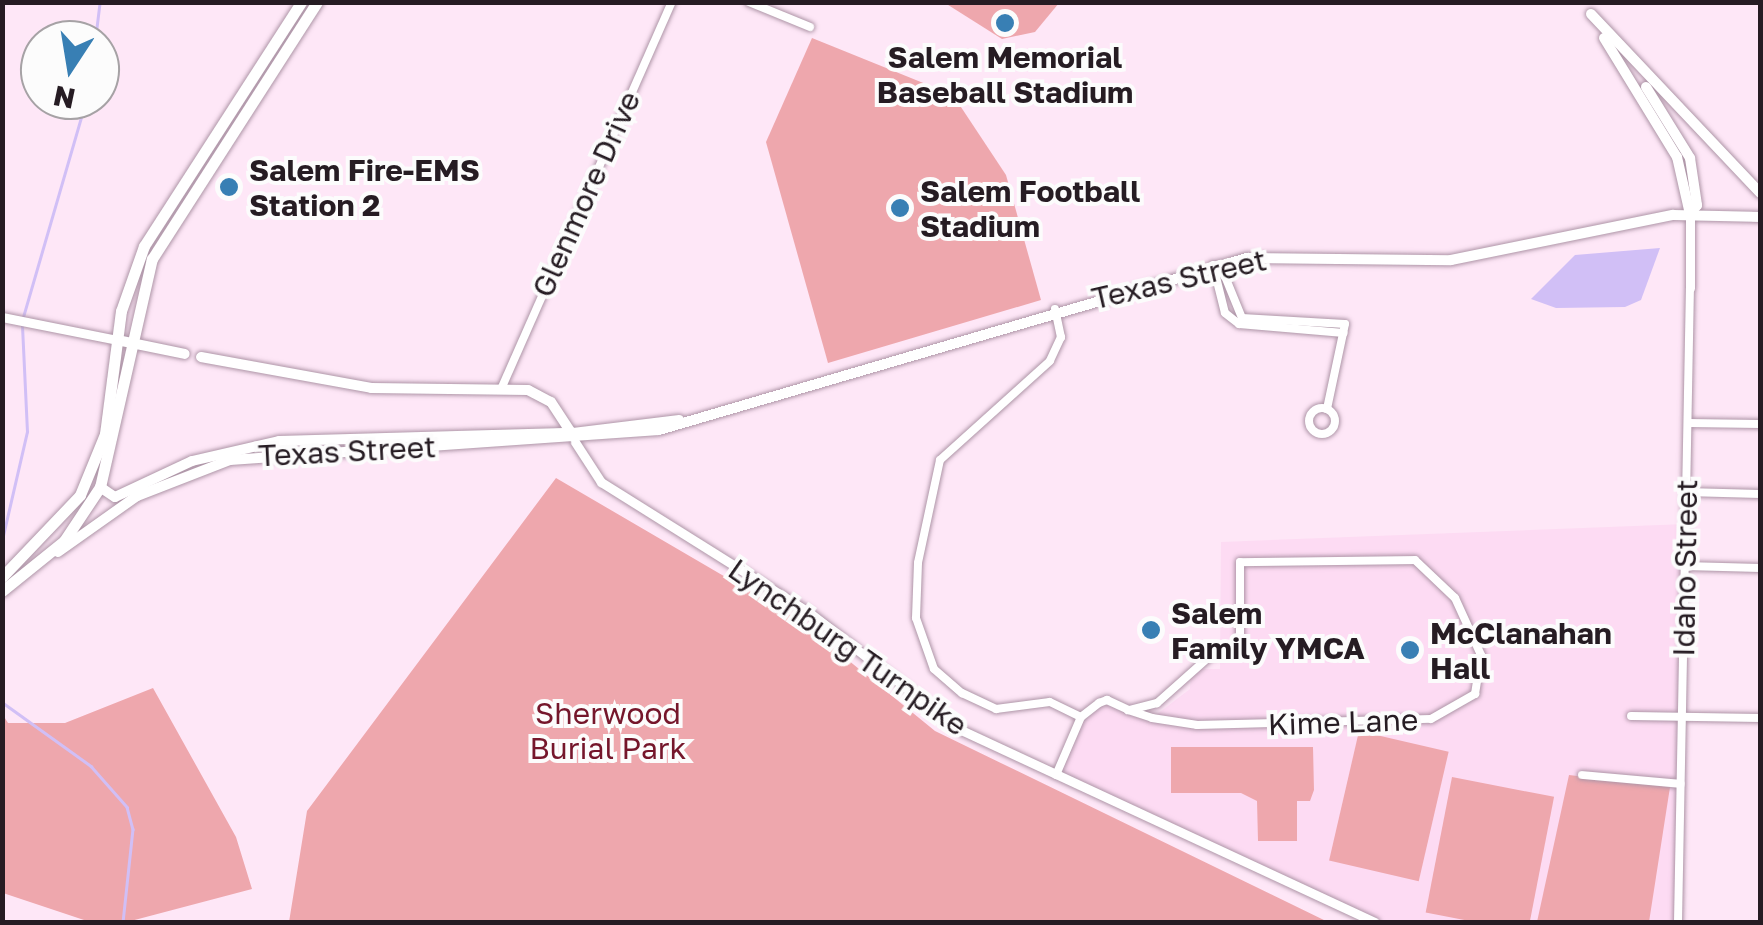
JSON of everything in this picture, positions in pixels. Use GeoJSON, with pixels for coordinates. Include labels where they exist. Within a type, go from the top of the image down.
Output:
{"type":"FeatureCollection","features":[{"type":"Feature","properties":{"kind":"main road"},"geometry":{"type":"LineString","coordinates":[[2,591],[57,529],[90,476],[149,237],[302,2]]}},
{"type":"Feature","properties":{"kind":"main road"},"geometry":{"type":"LineString","coordinates":[[2,577],[40,563],[100,487],[117,440],[123,342],[164,237],[317,2]]}},
{"type":"Feature","properties":{"kind":"main road"},"geometry":{"type":"LineString","coordinates":[[1584,2],[1677,157],[1690,214]]}},
{"type":"Feature","properties":{"kind":"main road"},"geometry":{"type":"LineString","coordinates":[[1590,14],[1638,73],[1760,193]]}},
{"type":"Feature","properties":{"kind":"main road"},"geometry":{"type":"LineString","coordinates":[[1638,73],[1690,158],[1698,205],[1690,214]]}},
{"type":"Feature","properties":{"kind":"main road","name":"Texas Street"},"geometry":{"type":"LineString","coordinates":[[40,563],[137,496],[240,457],[574,438],[680,420],[1216,265],[1293,255],[1452,260],[1690,214],[1760,217]]}},
{"type":"Feature","properties":{"kind":"main road"},"geometry":{"type":"LineString","coordinates":[[123,342],[184,354]]}},
{"type":"Feature","properties":{"kind":"main road","name":"Lynchburg Turnpike"},"geometry":{"type":"LineString","coordinates":[[202,357],[371,388],[502,387],[535,392],[557,409],[574,438]]}},
{"type":"Feature","properties":{"kind":"main road","name":"Texas Street"},"geometry":{"type":"LineString","coordinates":[[100,487],[115,497],[192,461],[279,441],[574,438]]}},
{"type":"Feature","properties":{"kind":"street","name":"Glenmore Drive"},"geometry":{"type":"LineString","coordinates":[[502,387],[672,2]]}},
{"type":"Feature","properties":{"kind":"street"},"geometry":{"type":"LineString","coordinates":[[749,2],[810,27]]}},
{"type":"Feature","properties":{"kind":"street","name":"Idaho Street"},"geometry":{"type":"LineString","coordinates":[[1678,922],[1690,214]]}},
{"type":"Feature","properties":{"kind":"street"},"geometry":{"type":"LineString","coordinates":[[1216,265],[1226,313],[1239,324],[1345,329],[1327,409]]}},
{"type":"Feature","properties":{"kind":"street"},"geometry":{"type":"LineString","coordinates":[[1055,309],[1061,337],[1050,361],[940,460],[918,563],[916,618],[934,669],[962,692],[996,709],[1050,702],[1081,717],[1056,776]]}},
{"type":"Feature","properties":{"kind":"street"},"geometry":{"type":"LineString","coordinates":[[2,317],[123,342]]}},
{"type":"Feature","properties":{"kind":"street"},"geometry":{"type":"LineString","coordinates":[[1688,423],[1760,424]]}},
{"type":"Feature","properties":{"kind":"street","name":"Lynchburg Turnpike"},"geometry":{"type":"LineString","coordinates":[[574,438],[601,482],[810,614],[941,717],[1056,776],[1374,922]]}},
{"type":"Feature","properties":{"kind":"street"},"geometry":{"type":"LineString","coordinates":[[1686,492],[1760,494]]}},
{"type":"Feature","properties":{"kind":"street","name":"Kime Lane"},"geometry":{"type":"LineString","coordinates":[[1081,717],[1107,700],[1128,710],[1197,726],[1431,719],[1475,694],[1480,655],[1455,598],[1415,560],[1240,562],[1240,650],[1210,656],[1158,703],[1128,710]]}},
{"type":"Feature","properties":{"kind":"street"},"geometry":{"type":"LineString","coordinates":[[1685,566],[1760,568]]}},
{"type":"Feature","properties":{"kind":"street"},"geometry":{"type":"LineString","coordinates":[[1631,716],[1760,718]]}},
{"type":"Feature","properties":{"kind":"street"},"geometry":{"type":"LineString","coordinates":[[1582,775],[1681,784]]}},
{"type":"Feature","properties":{"kind":"shaded area"},"geometry":{"type":"Polygon","coordinates":[[[1660,248],[1641,300],[1625,307],[1556,308],[1531,299],[1575,255],[1660,248]]]}},
{"type":"Feature","properties":{"kind":"shaded area"},"geometry":{"type":"Polygon","coordinates":[[[1686,524],[1677,922],[1374,922],[1056,775],[1078,721],[1107,700],[1152,718],[1190,689],[1191,669],[1220,669],[1221,542],[1686,524]]]}},
{"type":"Feature","properties":{"kind":"green space","name":"Salem Memorial Baseball Stadium"},"geometry":{"type":"Polygon","coordinates":[[[945,3],[1059,3],[1035,32],[1002,39],[945,3]]]}},
{"type":"Feature","properties":{"kind":"green space","name":"Salem Football Stadium"},"geometry":{"type":"Polygon","coordinates":[[[812,38],[953,95],[1006,175],[1041,300],[828,363],[766,142],[812,38]]]}},
{"type":"Feature","properties":{"kind":"green space","name":"Sherwood Burial Park"},"geometry":{"type":"Polygon","coordinates":[[[556,478],[799,620],[935,731],[1328,922],[289,922],[307,811],[556,478]]]}},
{"type":"Feature","properties":{"kind":"green space"},"geometry":{"type":"Polygon","coordinates":[[[153,688],[236,837],[252,889],[127,922],[90,922],[3,893],[3,715],[8,723],[65,723],[153,688]]]}},
{"type":"Feature","properties":{"kind":"green space"},"geometry":{"type":"Polygon","coordinates":[[[1359,731],[1449,752],[1419,881],[1329,861],[1359,731]]]}},
{"type":"Feature","properties":{"kind":"green space"},"geometry":{"type":"Polygon","coordinates":[[[1171,747],[1313,747],[1314,790],[1310,801],[1297,801],[1297,841],[1258,841],[1257,801],[1241,793],[1171,793],[1171,747]]]}},
{"type":"Feature","properties":{"kind":"green space"},"geometry":{"type":"Polygon","coordinates":[[[1569,775],[1670,787],[1649,922],[1537,922],[1569,775]]]}},
{"type":"Feature","properties":{"kind":"green space"},"geometry":{"type":"Polygon","coordinates":[[[1452,777],[1554,797],[1530,922],[1475,922],[1426,912],[1452,777]]]}},
{"type":"Feature","properties":{"kind":"waterway"},"geometry":{"type":"LineString","coordinates":[[98,20],[100,2]]}},
{"type":"Feature","properties":{"kind":"waterway"},"geometry":{"type":"LineString","coordinates":[[23,317],[80,120]]}},
{"type":"Feature","properties":{"kind":"waterway"},"geometry":{"type":"LineString","coordinates":[[2,540],[27,432],[22,325]]}},
{"type":"Feature","properties":{"kind":"waterway"},"geometry":{"type":"LineString","coordinates":[[2,702],[91,766],[127,807],[133,829],[123,922]]}},
{"type":"Feature","properties":{"kind":"place","name":"Salem Memorial Baseball Stadium"},"geometry":{"type":"Point","coordinates":[1005,23]}},
{"type":"Feature","properties":{"kind":"place","name":"Salem Fire-EMS Station 2"},"geometry":{"type":"Point","coordinates":[229,187]}},
{"type":"Feature","properties":{"kind":"place","name":"Salem Football Stadium"},"geometry":{"type":"Point","coordinates":[900,208]}},
{"type":"Feature","properties":{"kind":"place","name":"Salem Family YMCA"},"geometry":{"type":"Point","coordinates":[1151,630]}},
{"type":"Feature","properties":{"kind":"place","name":"McClanahan Hall"},"geometry":{"type":"Point","coordinates":[1410,650]}}]}
